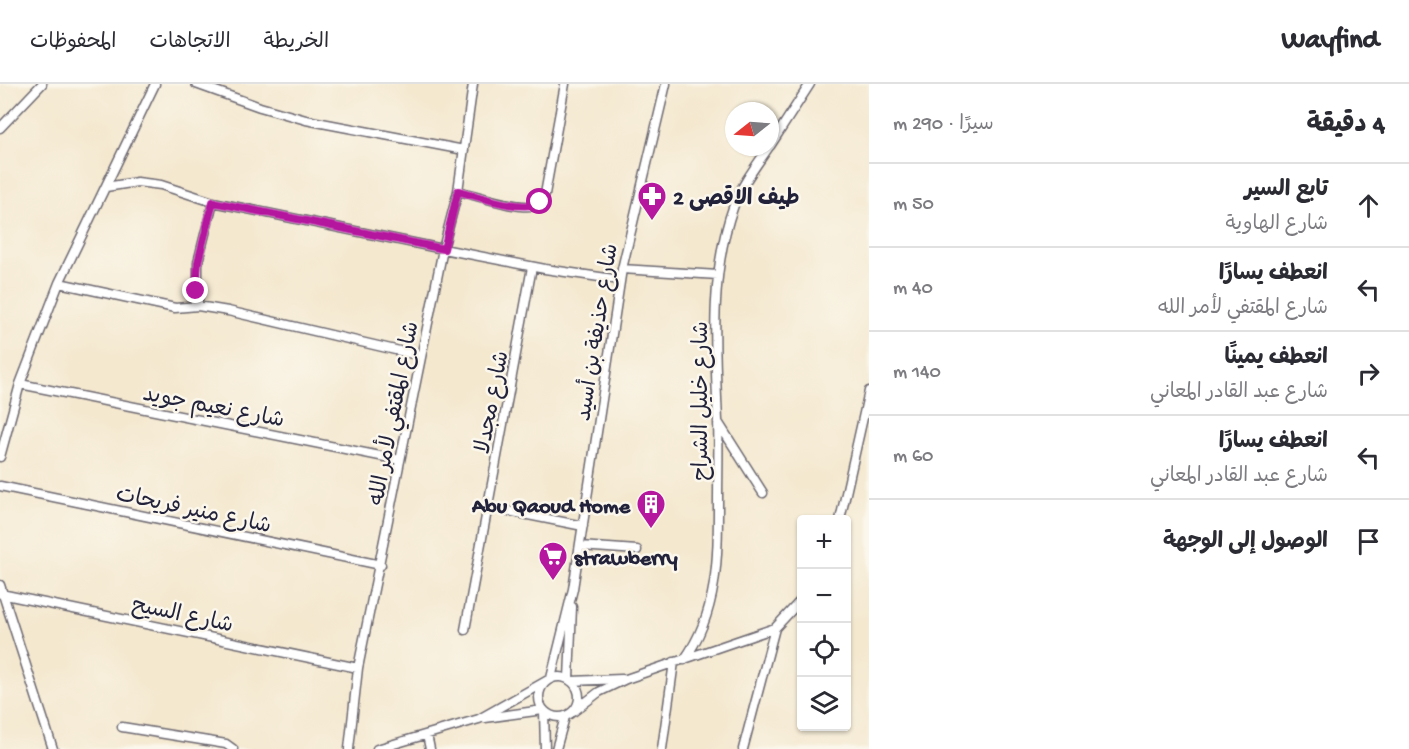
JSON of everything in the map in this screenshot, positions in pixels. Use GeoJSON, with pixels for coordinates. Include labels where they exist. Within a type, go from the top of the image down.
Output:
{"type":"FeatureCollection","features":[{"type":"Feature","properties":{"kind":"street"},"geometry":{"type":"LineString","coordinates":[[0,128],[42,84]]}},
{"type":"Feature","properties":{"kind":"street"},"geometry":{"type":"LineString","coordinates":[[0,457],[20,384],[59,283],[155,84]]}},
{"type":"Feature","properties":{"kind":"street"},"geometry":{"type":"LineString","coordinates":[[196,84],[260,107],[306,120],[464,150]]}},
{"type":"Feature","properties":{"kind":"street","name":"شارع المقتفي لأمر الله"},"geometry":{"type":"LineString","coordinates":[[349,749],[358,668],[381,565],[421,356],[458,191],[473,84]]}},
{"type":"Feature","properties":{"kind":"street"},"geometry":{"type":"LineString","coordinates":[[458,191],[520,206],[535,206],[540,202],[545,194],[565,84]]}},
{"type":"Feature","properties":{"kind":"street","name":"شارع حذيفة بن أسيد"},"geometry":{"type":"LineString","coordinates":[[549,679],[573,589],[622,269],[667,84]]}},
{"type":"Feature","properties":{"kind":"street","name":"شارع خليل الشراح"},"geometry":{"type":"LineString","coordinates":[[779,132],[810,84]]}},
{"type":"Feature","properties":{"kind":"street","name":"شارع خليل الشراح"},"geometry":{"type":"LineString","coordinates":[[684,660],[700,634],[710,606],[718,566],[718,422],[715,385],[718,275],[733,206],[742,186],[763,156]]}},
{"type":"Feature","properties":{"kind":"street"},"geometry":{"type":"LineString","coordinates":[[106,187],[137,182],[181,190],[213,202],[532,267],[620,280]]}},
{"type":"Feature","properties":{"kind":"street"},"geometry":{"type":"LineString","coordinates":[[198,306],[198,262],[213,202]]}},
{"type":"Feature","properties":{"kind":"street","name":"شارع مجدلا"},"geometry":{"type":"LineString","coordinates":[[465,630],[532,267]]}},
{"type":"Feature","properties":{"kind":"street"},"geometry":{"type":"LineString","coordinates":[[622,269],[718,275]]}},
{"type":"Feature","properties":{"kind":"street"},"geometry":{"type":"LineString","coordinates":[[59,283],[175,308],[198,306],[421,356]]}},
{"type":"Feature","properties":{"kind":"street","name":"شارع نعيم جويد"},"geometry":{"type":"LineString","coordinates":[[20,384],[400,460]]}},
{"type":"Feature","properties":{"kind":"street"},"geometry":{"type":"LineString","coordinates":[[841,515],[869,391]]}},
{"type":"Feature","properties":{"kind":"street"},"geometry":{"type":"LineString","coordinates":[[718,422],[763,493]]}},
{"type":"Feature","properties":{"kind":"street","name":"شارع منير فريحات"},"geometry":{"type":"LineString","coordinates":[[0,486],[381,565]]}},
{"type":"Feature","properties":{"kind":"street"},"geometry":{"type":"LineString","coordinates":[[488,507],[583,526]]}},
{"type":"Feature","properties":{"kind":"street"},"geometry":{"type":"LineString","coordinates":[[580,546],[637,550]]}},
{"type":"Feature","properties":{"kind":"street"},"geometry":{"type":"LineString","coordinates":[[1,589],[53,749]]}},
{"type":"Feature","properties":{"kind":"street","name":"شارع السيح"},"geometry":{"type":"LineString","coordinates":[[1,589],[358,668]]}},
{"type":"Feature","properties":{"kind":"street","name":"شارع حذيفة بن أسيد"},"geometry":{"type":"LineString","coordinates":[[570,680],[573,589]]}},
{"type":"Feature","properties":{"kind":"street"},"geometry":{"type":"LineString","coordinates":[[743,749],[775,628],[797,603]]}},
{"type":"Feature","properties":{"kind":"street"},"geometry":{"type":"LineString","coordinates":[[377,749],[478,719],[544,711],[554,717],[569,715],[599,692],[626,679],[775,628]]}},
{"type":"Feature","properties":{"kind":"street"},"geometry":{"type":"LineString","coordinates":[[662,749],[674,662]]}},
{"type":"Feature","properties":{"kind":"street"},"geometry":{"type":"LineString","coordinates":[[478,719],[549,679],[560,676],[570,680],[626,679]]}},
{"type":"Feature","properties":{"kind":"street"},"geometry":{"type":"LineString","coordinates":[[545,749],[544,711],[538,694],[549,679]]}},
{"type":"Feature","properties":{"kind":"street"},"geometry":{"type":"LineString","coordinates":[[556,749],[569,715],[577,706],[579,693],[570,680]]}},
{"type":"Feature","properties":{"kind":"street"},"geometry":{"type":"LineString","coordinates":[[122,727],[226,744],[233,749]]}},
{"type":"Feature","properties":{"kind":"street"},"geometry":{"type":"LineString","coordinates":[[427,735],[430,749]]}},
{"type":"Feature","properties":{"kind":"place","name":"طيف الاقصى 2"},"geometry":{"type":"Point","coordinates":[652,222]}},
{"type":"Feature","properties":{"kind":"place","name":"Abu Qaoud Home"},"geometry":{"type":"Point","coordinates":[651,530]}},
{"type":"Feature","properties":{"kind":"place","name":"strawberry"},"geometry":{"type":"Point","coordinates":[553,582]}},
{"type":"Feature","properties":{"kind":"route"},"geometry":{"type":"LineString","coordinates":[[196,291],[198,262],[213,202],[444,249],[458,191],[520,206],[535,206],[540,202]]}}]}
